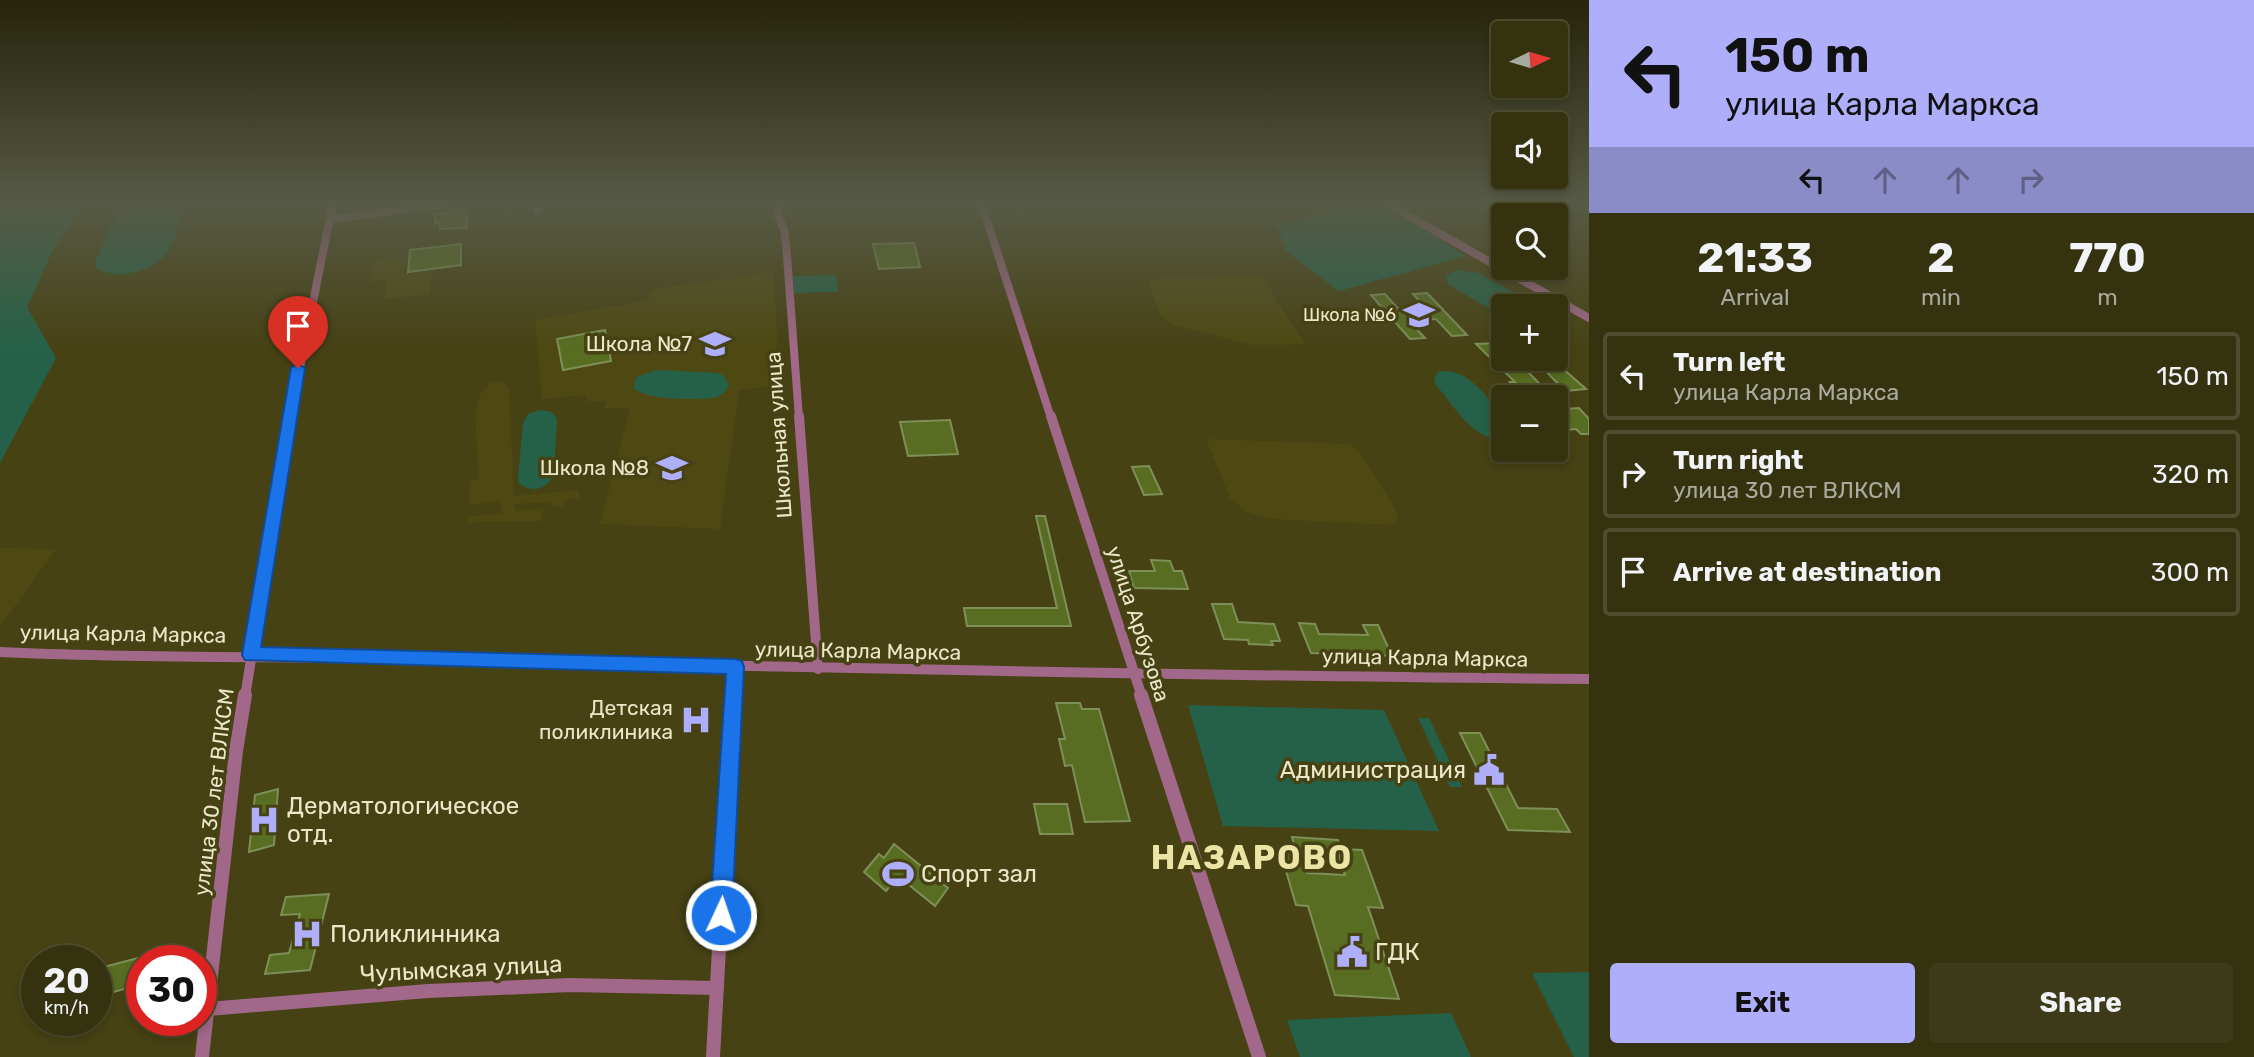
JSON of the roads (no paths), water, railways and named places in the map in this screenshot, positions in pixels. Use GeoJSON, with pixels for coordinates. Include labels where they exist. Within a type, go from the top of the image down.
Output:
{"type":"FeatureCollection","features":[{"type":"Feature","properties":{"kind":"street","name":"улица 30 лет ВЛКСМ"},"geometry":{"type":"LineString","coordinates":[[215,945],[236,751],[298,368],[323,251]]}},
{"type":"Feature","properties":{"kind":"street","name":"Школьная улица"},"geometry":{"type":"LineString","coordinates":[[786,251],[818,669]]}},
{"type":"Feature","properties":{"kind":"street","name":"улица Арбузова"},"geometry":{"type":"LineString","coordinates":[[997,251],[1259,1057]]}},
{"type":"Feature","properties":{"kind":"street"},"geometry":{"type":"LineString","coordinates":[[1471,251],[1589,316]]}},
{"type":"Feature","properties":{"kind":"street","name":"улица Карла Маркса"},"geometry":{"type":"LineString","coordinates":[[0,652],[88,656],[251,655],[1135,676],[1589,679]]}},
{"type":"Feature","properties":{"kind":"street"},"geometry":{"type":"LineString","coordinates":[[713,1057],[735,667]]}},
{"type":"Feature","properties":{"kind":"street","name":"Чулымская улица"},"geometry":{"type":"LineString","coordinates":[[217,1008],[570,985],[717,988]]}},
{"type":"Feature","properties":{"kind":"street","name":"улица 30 лет ВЛКСМ"},"geometry":{"type":"LineString","coordinates":[[202,1057],[205,1036]]}},
{"type":"Feature","properties":{"kind":"place","name":"Школа №6"},"geometry":{"type":"Point","coordinates":[1419,315]}},
{"type":"Feature","properties":{"kind":"place","name":"Школа №7"},"geometry":{"type":"Point","coordinates":[715,344]}},
{"type":"Feature","properties":{"kind":"place","name":"Школа №8"},"geometry":{"type":"Point","coordinates":[672,468]}},
{"type":"Feature","properties":{"kind":"place","name":"Детская поликлиника"},"geometry":{"type":"Point","coordinates":[696,720]}},
{"type":"Feature","properties":{"kind":"place","name":"Администрация"},"geometry":{"type":"Point","coordinates":[1489,770]}},
{"type":"Feature","properties":{"kind":"place","name":"Дерматологическое отд."},"geometry":{"type":"Point","coordinates":[264,820]}},
{"type":"Feature","properties":{"kind":"place","name":"Спорт зал"},"geometry":{"type":"Point","coordinates":[898,874]}},
{"type":"Feature","properties":{"kind":"place","name":"Поликлинника"},"geometry":{"type":"Point","coordinates":[307,934]}},
{"type":"Feature","properties":{"kind":"place","name":"ГДК"},"geometry":{"type":"Point","coordinates":[1352,952]}},
{"type":"Feature","properties":{"kind":"district","name":"НАЗАРОВО"},"geometry":{"type":"Point","coordinates":[1252,857]}}]}
